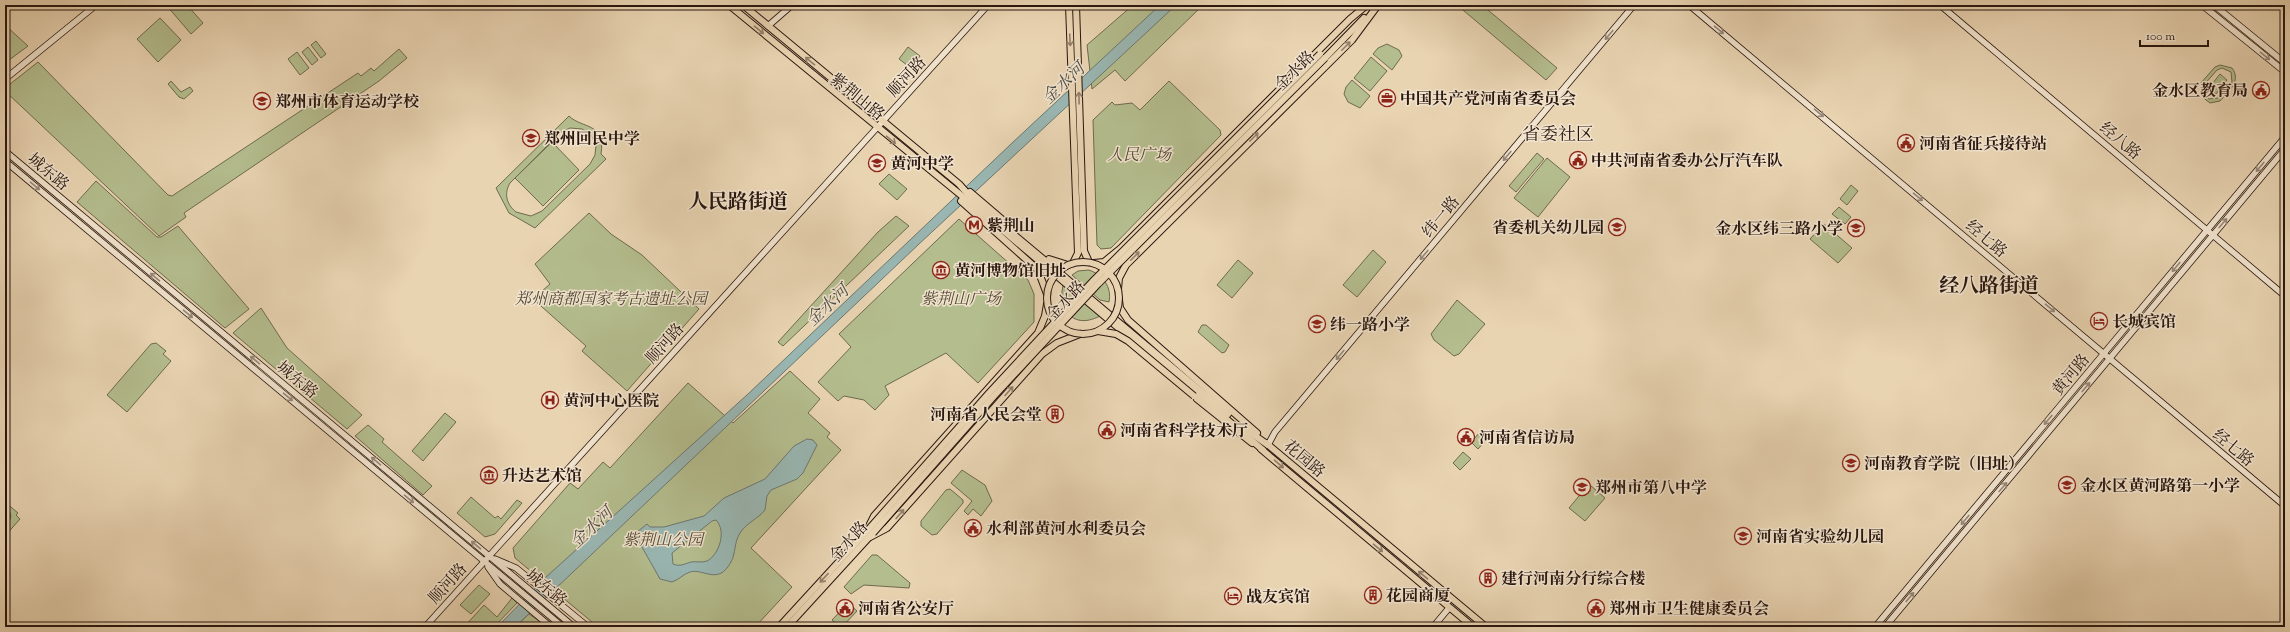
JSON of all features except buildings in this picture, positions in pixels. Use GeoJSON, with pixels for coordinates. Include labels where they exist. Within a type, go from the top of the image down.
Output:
{"type":"FeatureCollection","features":[{"type":"Feature","properties":{"kind":"main road","name":"紫荆山路"},"geometry":{"type":"LineString","coordinates":[[729,5],[952,190],[974,204]]}},
{"type":"Feature","properties":{"kind":"main road","name":"紫荆山路"},"geometry":{"type":"LineString","coordinates":[[744,5],[959,184],[974,204]]}},
{"type":"Feature","properties":{"kind":"main road"},"geometry":{"type":"LineString","coordinates":[[1047,294],[1055,275],[1070,264],[1078,253],[1069,5]]}},
{"type":"Feature","properties":{"kind":"main road"},"geometry":{"type":"LineString","coordinates":[[1076,5],[1084,251],[1091,263],[1108,272],[1118,289]]}},
{"type":"Feature","properties":{"kind":"main road"},"geometry":{"type":"LineString","coordinates":[[974,204],[1014,229],[1048,258],[1058,264],[1104,262],[1121,248],[1350,19],[1368,5]]}},
{"type":"Feature","properties":{"kind":"main road","name":"金水路"},"geometry":{"type":"LineString","coordinates":[[1322,56],[1368,5]]}},
{"type":"Feature","properties":{"kind":"main road"},"geometry":{"type":"LineString","coordinates":[[869,533],[887,528],[1042,354],[1057,343],[1080,334],[1098,331],[1113,318],[1119,300],[1119,278],[1126,265],[1352,40],[1378,5]]}},
{"type":"Feature","properties":{"kind":"main road","name":"金水路"},"geometry":{"type":"LineString","coordinates":[[787,627],[1089,286],[1322,56],[1378,5]]}},
{"type":"Feature","properties":{"kind":"main road"},"geometry":{"type":"LineString","coordinates":[[974,204],[1247,430],[1268,445]]}},
{"type":"Feature","properties":{"kind":"main road"},"geometry":{"type":"LineString","coordinates":[[869,533],[874,516],[1038,333],[1045,316],[1047,294],[1038,270],[1004,240],[974,204]]}},
{"type":"Feature","properties":{"kind":"main road"},"geometry":{"type":"LineString","coordinates":[[974,204],[1264,450]]}},
{"type":"Feature","properties":{"kind":"main road","name":"花园路"},"geometry":{"type":"LineString","coordinates":[[1119,300],[1120,308],[1128,320],[1243,420],[1268,445],[1486,627]]}},
{"type":"Feature","properties":{"kind":"main road"},"geometry":{"type":"LineString","coordinates":[[1047,304],[1050,314],[1059,326],[1068,332],[1080,334]]}},
{"type":"Feature","properties":{"kind":"main road","name":"花园路"},"geometry":{"type":"LineString","coordinates":[[1098,331],[1116,334],[1128,341],[1242,437],[1264,450],[1473,627]]}},
{"type":"Feature","properties":{"kind":"main road","name":"金水路"},"geometry":{"type":"LineString","coordinates":[[779,627],[869,533]]}},
{"type":"Feature","properties":{"kind":"street"},"geometry":{"type":"LineString","coordinates":[[5,79],[96,5]]}},
{"type":"Feature","properties":{"kind":"street"},"geometry":{"type":"LineString","coordinates":[[768,26],[792,5]]}},
{"type":"Feature","properties":{"kind":"street","name":"顺河路"},"geometry":{"type":"LineString","coordinates":[[425,627],[882,120],[988,5]]}},
{"type":"Feature","properties":{"kind":"street","name":"纬一路"},"geometry":{"type":"LineString","coordinates":[[1268,445],[1275,432],[1634,5]]}},
{"type":"Feature","properties":{"kind":"street","name":"经七路"},"geometry":{"type":"LineString","coordinates":[[1689,5],[2285,506]]}},
{"type":"Feature","properties":{"kind":"street","name":"经八路"},"geometry":{"type":"LineString","coordinates":[[1940,5],[2285,296]]}},
{"type":"Feature","properties":{"kind":"street"},"geometry":{"type":"LineString","coordinates":[[2202,5],[2285,72]]}},
{"type":"Feature","properties":{"kind":"street"},"geometry":{"type":"LineString","coordinates":[[2214,5],[2285,63]]}},
{"type":"Feature","properties":{"kind":"street","name":"黄河路"},"geometry":{"type":"LineString","coordinates":[[1875,627],[2285,137]]}},
{"type":"Feature","properties":{"kind":"street","name":"黄河路"},"geometry":{"type":"LineString","coordinates":[[1885,627],[2285,150]]}},
{"type":"Feature","properties":{"kind":"street","name":"城东路"},"geometry":{"type":"LineString","coordinates":[[5,151],[574,627]]}},
{"type":"Feature","properties":{"kind":"street","name":"城东路"},"geometry":{"type":"LineString","coordinates":[[5,161],[563,627]]}},
{"type":"Feature","properties":{"kind":"street"},"geometry":{"type":"LineString","coordinates":[[489,556],[516,568],[588,627]]}},
{"type":"Feature","properties":{"kind":"street"},"geometry":{"type":"LineString","coordinates":[[485,562],[500,584],[551,627]]}},
{"type":"Feature","properties":{"kind":"street"},"geometry":{"type":"LineString","coordinates":[[1433,627],[1449,608]]}},
{"type":"Feature","properties":{"kind":"green space"},"geometry":{"type":"Polygon","coordinates":[[[187,5],[203,23],[191,34],[167,6],[187,5]]]}},
{"type":"Feature","properties":{"kind":"green space"},"geometry":{"type":"Polygon","coordinates":[[[1133,5],[1203,5],[1125,81],[1115,70],[1092,89],[1087,45],[1133,5]]]}},
{"type":"Feature","properties":{"kind":"green space"},"geometry":{"type":"Polygon","coordinates":[[[1457,5],[1482,5],[1557,68],[1546,80],[1457,5]]]}},
{"type":"Feature","properties":{"kind":"green space"},"geometry":{"type":"Polygon","coordinates":[[[160,18],[181,40],[158,62],[137,39],[160,18]]]}},
{"type":"Feature","properties":{"kind":"green space"},"geometry":{"type":"Polygon","coordinates":[[[5,25],[28,46],[5,63],[5,25]]]}},
{"type":"Feature","properties":{"kind":"green space"},"geometry":{"type":"Polygon","coordinates":[[[316,41],[326,54],[321,58],[311,45],[316,41]]]}},
{"type":"Feature","properties":{"kind":"green space"},"geometry":{"type":"Polygon","coordinates":[[[1387,44],[1399,50],[1402,56],[1392,70],[1373,54],[1378,48],[1387,44]]]}},
{"type":"Feature","properties":{"kind":"green space"},"geometry":{"type":"Polygon","coordinates":[[[308,47],[318,60],[312,65],[302,52],[308,47]]]}},
{"type":"Feature","properties":{"kind":"green space"},"geometry":{"type":"Polygon","coordinates":[[[908,47],[920,56],[911,68],[899,59],[908,47]]]}},
{"type":"Feature","properties":{"kind":"green space"},"geometry":{"type":"Polygon","coordinates":[[[399,49],[407,58],[379,81],[184,213],[186,217],[159,236],[5,91],[5,88],[38,62],[168,195],[172,196],[358,73],[361,76],[371,68],[374,71],[399,49]]]}},
{"type":"Feature","properties":{"kind":"green space"},"geometry":{"type":"Polygon","coordinates":[[[297,52],[309,68],[300,75],[288,59],[297,52]]]}},
{"type":"Feature","properties":{"kind":"green space"},"geometry":{"type":"Polygon","coordinates":[[[1371,57],[1387,71],[1370,91],[1354,78],[1371,57]]]}},
{"type":"Feature","properties":{"kind":"green space"},"geometry":{"type":"Polygon","coordinates":[[[2220,65],[2232,68],[2235,73],[2235,82],[2220,101],[2210,103],[2201,96],[2200,84],[2215,67],[2220,65]],[[2222,68],[2217,70],[2203,86],[2204,94],[2209,99],[2218,98],[2232,82],[2231,72],[2222,68]]]}},
{"type":"Feature","properties":{"kind":"green space"},"geometry":{"type":"Polygon","coordinates":[[[2220,74],[2227,80],[2216,94],[2209,88],[2220,74]]]}},
{"type":"Feature","properties":{"kind":"green space"},"geometry":{"type":"Polygon","coordinates":[[[1352,80],[1370,96],[1360,108],[1348,102],[1344,94],[1346,87],[1352,80]]]}},
{"type":"Feature","properties":{"kind":"green space"},"geometry":{"type":"Polygon","coordinates":[[[171,81],[181,92],[190,87],[193,91],[184,99],[179,97],[168,84],[171,81]]]}},
{"type":"Feature","properties":{"kind":"green space","name":"人民广场"},"geometry":{"type":"Polygon","coordinates":[[[1169,81],[1220,130],[1221,135],[1111,248],[1101,249],[1097,245],[1093,120],[1112,102],[1115,105],[1132,103],[1140,110],[1169,81]]]}},
{"type":"Feature","properties":{"kind":"green space"},"geometry":{"type":"Polygon","coordinates":[[[569,116],[574,120],[592,128],[600,136],[602,144],[601,154],[606,159],[535,228],[509,213],[496,188],[569,116]],[[570,128],[560,133],[510,183],[507,191],[507,198],[510,206],[516,212],[531,216],[542,211],[590,164],[595,155],[596,145],[591,135],[582,129],[570,128]]]}},
{"type":"Feature","properties":{"kind":"green space"},"geometry":{"type":"Polygon","coordinates":[[[552,142],[579,170],[543,206],[515,178],[552,142]]]}},
{"type":"Feature","properties":{"kind":"green space"},"geometry":{"type":"Polygon","coordinates":[[[1537,153],[1544,159],[1516,192],[1509,186],[1537,153]]]}},
{"type":"Feature","properties":{"kind":"green space"},"geometry":{"type":"Polygon","coordinates":[[[1547,158],[1570,177],[1538,217],[1514,198],[1547,158]]]}},
{"type":"Feature","properties":{"kind":"green space"},"geometry":{"type":"Polygon","coordinates":[[[889,174],[907,189],[897,200],[879,184],[889,174]]]}},
{"type":"Feature","properties":{"kind":"green space"},"geometry":{"type":"Polygon","coordinates":[[[96,181],[157,237],[161,237],[178,226],[249,309],[225,328],[77,202],[96,181]]]}},
{"type":"Feature","properties":{"kind":"green space"},"geometry":{"type":"Polygon","coordinates":[[[1851,185],[1858,191],[1847,205],[1840,199],[1851,185]]]}},
{"type":"Feature","properties":{"kind":"green space"},"geometry":{"type":"Polygon","coordinates":[[[1839,207],[1851,217],[1845,224],[1832,214],[1839,207]]]}},
{"type":"Feature","properties":{"kind":"green space","name":"郑州商都国家考古遗址公园"},"geometry":{"type":"Polygon","coordinates":[[[589,213],[611,234],[642,255],[699,309],[627,391],[582,351],[586,346],[533,299],[550,284],[535,264],[589,213]]]}},
{"type":"Feature","properties":{"kind":"green space"},"geometry":{"type":"Polygon","coordinates":[[[896,216],[909,226],[783,346],[778,342],[878,232],[896,216]]]}},
{"type":"Feature","properties":{"kind":"green space","name":"紫荆山广场"},"geometry":{"type":"Polygon","coordinates":[[[959,219],[1028,280],[1034,294],[1034,322],[978,383],[946,353],[885,386],[889,395],[875,410],[864,400],[844,396],[838,401],[818,382],[851,347],[839,334],[959,219]]]}},
{"type":"Feature","properties":{"kind":"green space"},"geometry":{"type":"Polygon","coordinates":[[[1824,224],[1852,248],[1838,263],[1810,239],[1824,224]]]}},
{"type":"Feature","properties":{"kind":"green space"},"geometry":{"type":"Polygon","coordinates":[[[1373,250],[1386,262],[1357,297],[1343,285],[1373,250]]]}},
{"type":"Feature","properties":{"kind":"green space"},"geometry":{"type":"Polygon","coordinates":[[[1238,260],[1253,273],[1232,298],[1217,285],[1238,260]]]}},
{"type":"Feature","properties":{"kind":"green space"},"geometry":{"type":"Polygon","coordinates":[[[1089,270],[1102,278],[1105,282],[1109,291],[1109,302],[1100,300],[1072,275],[1078,271],[1089,270]]]}},
{"type":"Feature","properties":{"kind":"green space"},"geometry":{"type":"Polygon","coordinates":[[[1063,285],[1073,288],[1102,315],[1082,321],[1071,317],[1061,299],[1063,285]]]}},
{"type":"Feature","properties":{"kind":"green space"},"geometry":{"type":"Polygon","coordinates":[[[1457,300],[1485,324],[1459,354],[1454,356],[1434,340],[1431,334],[1457,300]]]}},
{"type":"Feature","properties":{"kind":"green space"},"geometry":{"type":"Polygon","coordinates":[[[261,308],[287,348],[362,415],[347,429],[233,333],[261,308]]]}},
{"type":"Feature","properties":{"kind":"green space"},"geometry":{"type":"Polygon","coordinates":[[[1202,325],[1206,325],[1229,345],[1225,352],[1222,353],[1198,332],[1202,325]]]}},
{"type":"Feature","properties":{"kind":"green space"},"geometry":{"type":"Polygon","coordinates":[[[156,343],[166,351],[163,354],[171,361],[127,412],[107,395],[151,344],[156,343]]]}},
{"type":"Feature","properties":{"kind":"green space","name":"紫荆山公园"},"geometry":{"type":"Polygon","coordinates":[[[790,371],[820,399],[808,413],[830,433],[827,437],[841,450],[751,548],[792,587],[755,627],[598,627],[515,558],[513,548],[570,483],[578,489],[603,462],[610,468],[688,383],[733,423],[790,371]]]}},
{"type":"Feature","properties":{"kind":"green space"},"geometry":{"type":"Polygon","coordinates":[[[445,413],[456,422],[423,461],[412,451],[445,413]]]}},
{"type":"Feature","properties":{"kind":"green space"},"geometry":{"type":"Polygon","coordinates":[[[368,425],[384,439],[382,442],[432,486],[423,495],[355,436],[368,425]]]}},
{"type":"Feature","properties":{"kind":"green space"},"geometry":{"type":"Polygon","coordinates":[[[1481,431],[1488,438],[1478,449],[1471,442],[1481,431]]]}},
{"type":"Feature","properties":{"kind":"green space"},"geometry":{"type":"Polygon","coordinates":[[[1463,452],[1471,459],[1460,470],[1453,463],[1463,452]]]}},
{"type":"Feature","properties":{"kind":"green space"},"geometry":{"type":"Polygon","coordinates":[[[962,470],[985,485],[992,501],[981,516],[973,509],[968,515],[964,511],[972,501],[951,483],[962,470]]]}},
{"type":"Feature","properties":{"kind":"green space"},"geometry":{"type":"Polygon","coordinates":[[[1589,484],[1605,498],[1585,521],[1569,508],[1589,484]]]}},
{"type":"Feature","properties":{"kind":"green space"},"geometry":{"type":"Polygon","coordinates":[[[950,489],[963,500],[963,503],[937,534],[932,535],[921,526],[921,521],[946,490],[950,489]]]}},
{"type":"Feature","properties":{"kind":"green space"},"geometry":{"type":"Polygon","coordinates":[[[471,497],[495,518],[498,516],[501,519],[517,500],[522,503],[495,534],[485,537],[457,513],[471,497]]]}},
{"type":"Feature","properties":{"kind":"green space"},"geometry":{"type":"Polygon","coordinates":[[[5,502],[18,513],[16,515],[20,519],[5,536],[5,520],[9,522],[11,516],[9,510],[5,507],[5,502]]]}},
{"type":"Feature","properties":{"kind":"green space"},"geometry":{"type":"Polygon","coordinates":[[[872,555],[877,555],[910,583],[909,588],[864,585],[851,594],[844,587],[872,555]]]}},
{"type":"Feature","properties":{"kind":"green space"},"geometry":{"type":"Polygon","coordinates":[[[479,585],[490,594],[471,614],[460,605],[479,585]]]}},
{"type":"Feature","properties":{"kind":"green space"},"geometry":{"type":"Polygon","coordinates":[[[512,598],[517,603],[494,627],[464,627],[484,605],[497,617],[512,598]]]}},
{"type":"Feature","properties":{"kind":"green space"},"geometry":{"type":"Polygon","coordinates":[[[848,603],[857,611],[842,627],[840,627],[832,620],[848,603]]]}},
{"type":"Feature","properties":{"kind":"green space"},"geometry":{"type":"Polygon","coordinates":[[[529,614],[542,623],[538,627],[515,627],[529,614]]]}},
{"type":"Feature","properties":{"kind":"water"},"geometry":{"type":"Polygon","coordinates":[[[1160,5],[1176,5],[919,244],[515,627],[497,627],[545,578],[748,394],[1011,144],[1160,5]]]}},
{"type":"Feature","properties":{"kind":"water"},"geometry":{"type":"Polygon","coordinates":[[[807,439],[813,440],[817,445],[803,473],[797,479],[771,490],[767,496],[765,510],[745,526],[740,533],[733,559],[726,569],[716,575],[695,571],[690,572],[672,582],[660,579],[638,540],[632,536],[647,524],[650,527],[664,527],[704,516],[724,498],[765,479],[794,446],[807,439]],[[716,520],[712,521],[672,553],[673,564],[680,565],[691,562],[705,562],[711,558],[715,554],[720,542],[721,530],[716,520]]]}},
{"type":"Feature","properties":{"kind":"place","name":"金水区教育局"},"geometry":{"type":"Point","coordinates":[2261,90]}},
{"type":"Feature","properties":{"kind":"place","name":"中国共产党河南省委员会"},"geometry":{"type":"Point","coordinates":[1387,98]}},
{"type":"Feature","properties":{"kind":"place","name":"郑州市体育运动学校"},"geometry":{"type":"Point","coordinates":[262,101]}},
{"type":"Feature","properties":{"kind":"place","name":"郑州回民中学"},"geometry":{"type":"Point","coordinates":[531,138]}},
{"type":"Feature","properties":{"kind":"place","name":"河南省征兵接待站"},"geometry":{"type":"Point","coordinates":[1906,143]}},
{"type":"Feature","properties":{"kind":"place","name":"中共河南省委办公厅汽车队"},"geometry":{"type":"Point","coordinates":[1578,160]}},
{"type":"Feature","properties":{"kind":"place","name":"黄河中学"},"geometry":{"type":"Point","coordinates":[877,163]}},
{"type":"Feature","properties":{"kind":"place","name":"紫荆山"},"geometry":{"type":"Point","coordinates":[974,225]}},
{"type":"Feature","properties":{"kind":"place","name":"省委机关幼儿园"},"geometry":{"type":"Point","coordinates":[1617,227]}},
{"type":"Feature","properties":{"kind":"place","name":"金水区纬三路小学"},"geometry":{"type":"Point","coordinates":[1856,228]}},
{"type":"Feature","properties":{"kind":"place","name":"黄河博物馆旧址"},"geometry":{"type":"Point","coordinates":[941,270]}},
{"type":"Feature","properties":{"kind":"place","name":"长城宾馆"},"geometry":{"type":"Point","coordinates":[2099,321]}},
{"type":"Feature","properties":{"kind":"place","name":"纬一路小学"},"geometry":{"type":"Point","coordinates":[1317,324]}},
{"type":"Feature","properties":{"kind":"place","name":"黄河中心医院"},"geometry":{"type":"Point","coordinates":[550,400]}},
{"type":"Feature","properties":{"kind":"place","name":"河南省人民会堂"},"geometry":{"type":"Point","coordinates":[1055,414]}},
{"type":"Feature","properties":{"kind":"place","name":"河南省科学技术厅"},"geometry":{"type":"Point","coordinates":[1107,430]}},
{"type":"Feature","properties":{"kind":"place","name":"河南省信访局"},"geometry":{"type":"Point","coordinates":[1466,437]}},
{"type":"Feature","properties":{"kind":"place","name":"河南教育学院（旧址）"},"geometry":{"type":"Point","coordinates":[1851,463]}},
{"type":"Feature","properties":{"kind":"place","name":"升达艺术馆"},"geometry":{"type":"Point","coordinates":[489,475]}},
{"type":"Feature","properties":{"kind":"place","name":"金水区黄河路第一小学"},"geometry":{"type":"Point","coordinates":[2067,485]}},
{"type":"Feature","properties":{"kind":"place","name":"郑州市第八中学"},"geometry":{"type":"Point","coordinates":[1582,487]}},
{"type":"Feature","properties":{"kind":"place","name":"水利部黄河水利委员会"},"geometry":{"type":"Point","coordinates":[973,528]}},
{"type":"Feature","properties":{"kind":"place","name":"河南省实验幼儿园"},"geometry":{"type":"Point","coordinates":[1743,536]}},
{"type":"Feature","properties":{"kind":"place","name":"建行河南分行综合楼"},"geometry":{"type":"Point","coordinates":[1488,578]}},
{"type":"Feature","properties":{"kind":"place","name":"花园商厦"},"geometry":{"type":"Point","coordinates":[1373,595]}},
{"type":"Feature","properties":{"kind":"place","name":"战友宾馆"},"geometry":{"type":"Point","coordinates":[1233,596]}},
{"type":"Feature","properties":{"kind":"place","name":"河南省公安厅"},"geometry":{"type":"Point","coordinates":[845,608]}},
{"type":"Feature","properties":{"kind":"place","name":"郑州市卫生健康委员会"},"geometry":{"type":"Point","coordinates":[1596,608]}},
{"type":"Feature","properties":{"kind":"district","name":"省委社区"},"geometry":{"type":"Point","coordinates":[1558,134]}},
{"type":"Feature","properties":{"kind":"district","name":"人民路街道"},"geometry":{"type":"Point","coordinates":[738,201]}},
{"type":"Feature","properties":{"kind":"district","name":"经八路街道"},"geometry":{"type":"Point","coordinates":[1989,285]}},
{"type":"Feature","properties":{"kind":"water label","name":"金水河"},"geometry":{"type":"Point","coordinates":[1063,83]}},
{"type":"Feature","properties":{"kind":"water label","name":"金水河"},"geometry":{"type":"Point","coordinates":[827,305]}},
{"type":"Feature","properties":{"kind":"water label","name":"金水河"},"geometry":{"type":"Point","coordinates":[591,527]}}]}
